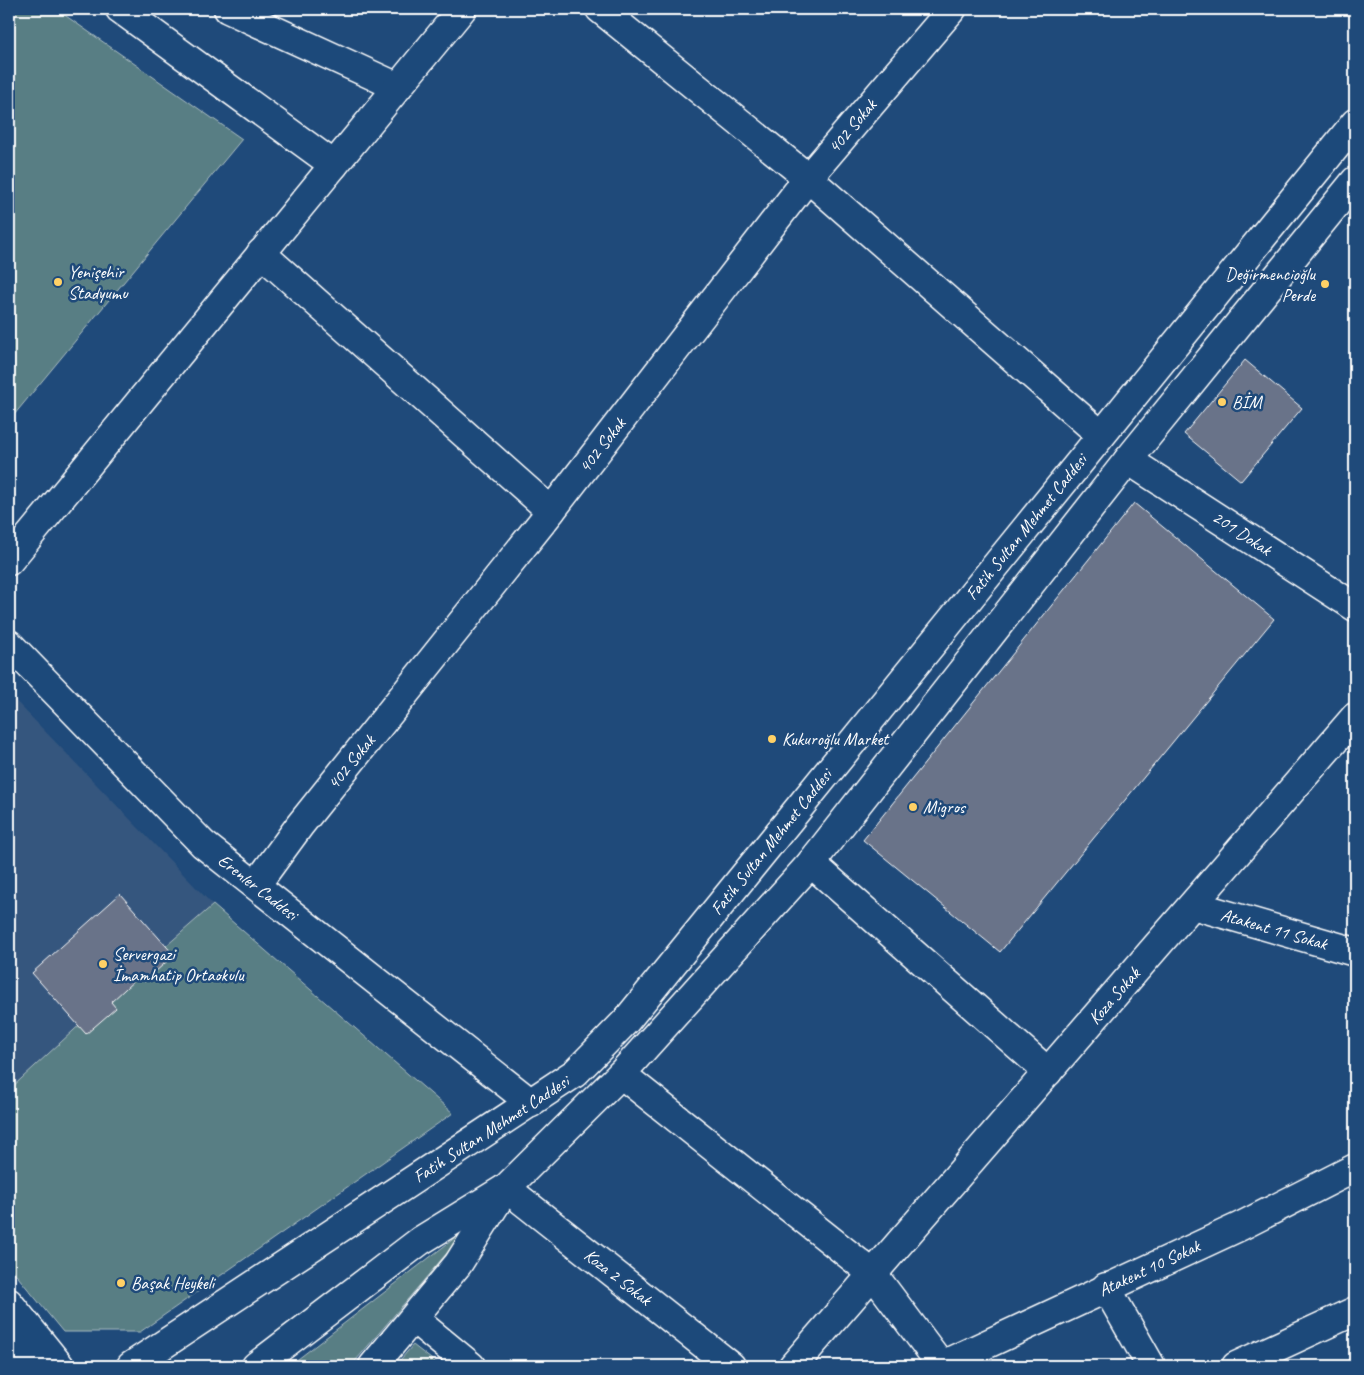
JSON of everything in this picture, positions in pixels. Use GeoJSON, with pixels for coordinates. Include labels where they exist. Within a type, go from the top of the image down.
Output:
{"type":"FeatureCollection","features":[{"type":"Feature","properties":{"kind":"street"},"geometry":{"type":"LineString","coordinates":[[120,9],[334,165]]}},
{"type":"Feature","properties":{"kind":"street"},"geometry":{"type":"LineString","coordinates":[[228,9],[398,87]]}},
{"type":"Feature","properties":{"kind":"street"},"geometry":{"type":"LineString","coordinates":[[9,560],[462,9]]}},
{"type":"Feature","properties":{"kind":"street"},"geometry":{"type":"LineString","coordinates":[[600,9],[808,178],[1101,435]]}},
{"type":"Feature","properties":{"kind":"street","name":"402 Sokak"},"geometry":{"type":"LineString","coordinates":[[256,884],[306,818],[551,511],[808,178],[952,9]]}},
{"type":"Feature","properties":{"kind":"street","name":"Fatih Sultan Mehmet Caddesi"},"geometry":{"type":"LineString","coordinates":[[131,1366],[575,1073],[626,1021],[1355,123]]}},
{"type":"Feature","properties":{"kind":"street","name":"Fatih Sultan Mehmet Caddesi"},"geometry":{"type":"LineString","coordinates":[[256,1366],[420,1241],[506,1188],[621,1074],[811,863],[1128,460],[1355,180]]}},
{"type":"Feature","properties":{"kind":"street"},"geometry":{"type":"LineString","coordinates":[[261,253],[551,511]]}},
{"type":"Feature","properties":{"kind":"street","name":"201 Dokak"},"geometry":{"type":"LineString","coordinates":[[1128,460],[1355,607]]}},
{"type":"Feature","properties":{"kind":"street","name":"Erenler Caddesi"},"geometry":{"type":"LineString","coordinates":[[9,644],[203,844],[256,884],[530,1103]]}},
{"type":"Feature","properties":{"kind":"street","name":"Koza Sokak"},"geometry":{"type":"LineString","coordinates":[[792,1366],[1355,717]]}},
{"type":"Feature","properties":{"kind":"street"},"geometry":{"type":"LineString","coordinates":[[811,863],[1048,1072]]}},
{"type":"Feature","properties":{"kind":"street","name":"Atakent 11 Sokak"},"geometry":{"type":"LineString","coordinates":[[1193,905],[1355,952]]}},
{"type":"Feature","properties":{"kind":"street"},"geometry":{"type":"LineString","coordinates":[[621,1074],[872,1274],[942,1366]]}},
{"type":"Feature","properties":{"kind":"street","name":"Atakent 10 Sokak"},"geometry":{"type":"LineString","coordinates":[[942,1366],[1106,1287],[1241,1226],[1355,1168]]}},
{"type":"Feature","properties":{"kind":"street"},"geometry":{"type":"LineString","coordinates":[[373,1366],[458,1264],[506,1188]]}},
{"type":"Feature","properties":{"kind":"street","name":"Koza 2 Sokak"},"geometry":{"type":"LineString","coordinates":[[506,1188],[731,1366]]}},
{"type":"Feature","properties":{"kind":"street"},"geometry":{"type":"LineString","coordinates":[[1106,1287],[1151,1366]]}},
{"type":"Feature","properties":{"kind":"street"},"geometry":{"type":"LineString","coordinates":[[9,1303],[60,1366]]}},
{"type":"Feature","properties":{"kind":"street"},"geometry":{"type":"LineString","coordinates":[[1236,1366],[1355,1310]]}},
{"type":"Feature","properties":{"kind":"street"},"geometry":{"type":"LineString","coordinates":[[414,1319],[471,1366]]}},
{"type":"Feature","properties":{"kind":"street"},"geometry":{"type":"LineString","coordinates":[[9,1339],[30,1366]]}},
{"type":"Feature","properties":{"kind":"shaded area"},"geometry":{"type":"Polygon","coordinates":[[[9,694],[213,905],[9,1091],[9,694]]]}},
{"type":"Feature","properties":{"kind":"green space","name":"Yenişehir Stadyumu"},"geometry":{"type":"Polygon","coordinates":[[[9,9],[56,9],[242,139],[9,421],[9,9]]]}},
{"type":"Feature","properties":{"kind":"green space"},"geometry":{"type":"Polygon","coordinates":[[[213,905],[453,1113],[140,1332],[63,1332],[9,1266],[9,1090],[150,960],[213,905]]]}},
{"type":"Feature","properties":{"kind":"green space"},"geometry":{"type":"Polygon","coordinates":[[[469,1227],[351,1366],[289,1366],[469,1227]]]}},
{"type":"Feature","properties":{"kind":"green space"},"geometry":{"type":"Polygon","coordinates":[[[413,1345],[440,1366],[395,1366],[413,1345]]]}},
{"type":"Feature","properties":{"kind":"building"},"geometry":{"type":"Polygon","coordinates":[[[1245,360],[1302,408],[1241,481],[1184,434],[1245,360]]]}},
{"type":"Feature","properties":{"kind":"building"},"geometry":{"type":"Polygon","coordinates":[[[1134,503],[1274,619],[1000,952],[863,840],[1134,503]]]}},
{"type":"Feature","properties":{"kind":"building","name":"Servergazi İmamhatip Ortaokulu"},"geometry":{"type":"Polygon","coordinates":[[[120,894],[174,955],[144,982],[139,976],[111,1002],[116,1008],[86,1034],[32,973],[120,894]]]}},
{"type":"Feature","properties":{"kind":"place","name":"Yenişehir Stadyumu"},"geometry":{"type":"Point","coordinates":[58,282]}},
{"type":"Feature","properties":{"kind":"place","name":"Değirmencioğlu Perde"},"geometry":{"type":"Point","coordinates":[1325,284]}},
{"type":"Feature","properties":{"kind":"place","name":"BİM"},"geometry":{"type":"Point","coordinates":[1222,402]}},
{"type":"Feature","properties":{"kind":"place","name":"Kukuroğlu Market"},"geometry":{"type":"Point","coordinates":[772,739]}},
{"type":"Feature","properties":{"kind":"place","name":"Migros"},"geometry":{"type":"Point","coordinates":[913,807]}},
{"type":"Feature","properties":{"kind":"place","name":"Servergazi İmamhatip Ortaokulu"},"geometry":{"type":"Point","coordinates":[103,964]}},
{"type":"Feature","properties":{"kind":"place","name":"Başak Heykeli"},"geometry":{"type":"Point","coordinates":[121,1283]}}]}
